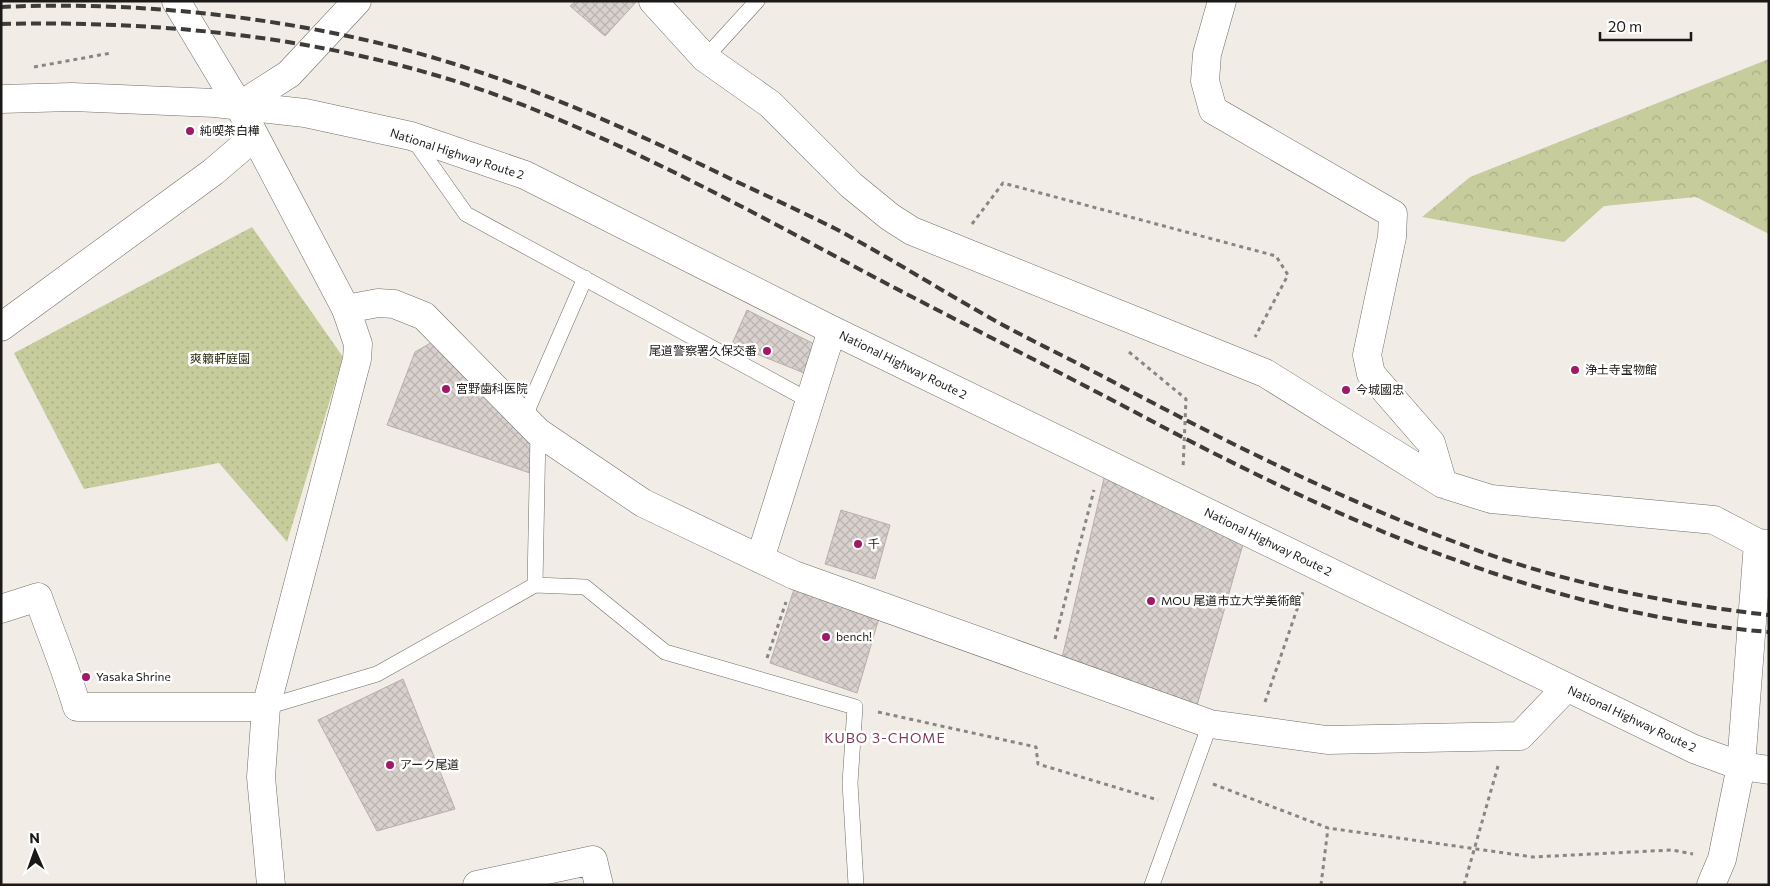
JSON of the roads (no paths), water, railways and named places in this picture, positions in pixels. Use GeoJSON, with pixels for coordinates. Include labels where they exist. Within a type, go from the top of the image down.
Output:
{"type":"FeatureCollection","features":[{"type":"Feature","properties":{"kind":"main road"},"geometry":{"type":"LineString","coordinates":[[176,1],[239,106],[346,309],[358,344],[357,359],[266,708],[261,777],[271,885]]}},
{"type":"Feature","properties":{"kind":"main road"},"geometry":{"type":"LineString","coordinates":[[239,106],[289,74],[357,1]]}},
{"type":"Feature","properties":{"kind":"main road"},"geometry":{"type":"LineString","coordinates":[[653,1],[705,58],[770,104],[852,185],[890,217],[912,231],[1265,373],[1442,484],[1491,499],[1714,520],[1764,543],[1741,766],[1722,858],[1712,884]]}},
{"type":"Feature","properties":{"kind":"main road"},"geometry":{"type":"LineString","coordinates":[[1222,1],[1208,54],[1205,81],[1213,110],[1392,214],[1392,237],[1367,354],[1371,374],[1431,443],[1442,484]]}},
{"type":"Feature","properties":{"kind":"main road","name":"National Highway Route 2"},"geometry":{"type":"LineString","coordinates":[[1,98],[81,98],[239,106],[305,112],[410,136],[525,174],[832,330],[1694,750],[1741,766],[1769,770]]}},
{"type":"Feature","properties":{"kind":"main road"},"geometry":{"type":"LineString","coordinates":[[1,327],[213,172],[254,136]]}},
{"type":"Feature","properties":{"kind":"main road"},"geometry":{"type":"LineString","coordinates":[[346,309],[378,303],[394,304],[424,316],[531,425],[642,502],[794,576],[1210,724],[1327,740],[1520,736],[1566,688]]}},
{"type":"Feature","properties":{"kind":"main road"},"geometry":{"type":"LineString","coordinates":[[760,559],[832,330]]}},
{"type":"Feature","properties":{"kind":"main road"},"geometry":{"type":"LineString","coordinates":[[1,609],[38,597],[57,652],[66,668],[76,706],[266,708]]}},
{"type":"Feature","properties":{"kind":"main road"},"geometry":{"type":"LineString","coordinates":[[477,885],[593,860],[599,885]]}},
{"type":"Feature","properties":{"kind":"lane"},"geometry":{"type":"LineString","coordinates":[[705,58],[757,1]]}},
{"type":"Feature","properties":{"kind":"lane"},"geometry":{"type":"LineString","coordinates":[[410,136],[466,214],[810,401]]}},
{"type":"Feature","properties":{"kind":"lane"},"geometry":{"type":"LineString","coordinates":[[535,585],[531,425],[585,278]]}},
{"type":"Feature","properties":{"kind":"lane"},"geometry":{"type":"LineString","coordinates":[[266,708],[377,674],[535,585],[585,587],[665,652],[856,707],[850,784],[856,885]]}},
{"type":"Feature","properties":{"kind":"lane"},"geometry":{"type":"LineString","coordinates":[[1152,885],[1210,724]]}},
{"type":"Feature","properties":{"kind":"railway"},"geometry":{"type":"LineString","coordinates":[[1,7],[118,7],[238,17],[298,26],[357,38],[414,52],[504,80],[636,134],[823,223],[857,240],[1016,332],[1243,449],[1369,507],[1493,556],[1570,579],[1649,597],[1769,615]]}},
{"type":"Feature","properties":{"kind":"railway"},"geometry":{"type":"LineString","coordinates":[[1,24],[136,26],[204,31],[272,40],[338,51],[404,66],[469,86],[577,127],[663,167],[1233,463],[1306,498],[1380,530],[1455,560],[1531,585],[1609,606],[1688,622],[1769,632]]}},
{"type":"Feature","properties":{"kind":"place","name":"純喫茶白樺"},"geometry":{"type":"Point","coordinates":[190,131]}},
{"type":"Feature","properties":{"kind":"place","name":"尾道警察署久保交番"},"geometry":{"type":"Point","coordinates":[767,351]}},
{"type":"Feature","properties":{"kind":"place","name":"浄土寺宝物館"},"geometry":{"type":"Point","coordinates":[1575,370]}},
{"type":"Feature","properties":{"kind":"place","name":"宮野歯科医院"},"geometry":{"type":"Point","coordinates":[446,389]}},
{"type":"Feature","properties":{"kind":"place","name":"今城國忠"},"geometry":{"type":"Point","coordinates":[1346,390]}},
{"type":"Feature","properties":{"kind":"place","name":"千"},"geometry":{"type":"Point","coordinates":[858,544]}},
{"type":"Feature","properties":{"kind":"place","name":"MOU 尾道市立大学美術館"},"geometry":{"type":"Point","coordinates":[1151,601]}},
{"type":"Feature","properties":{"kind":"place","name":"bench!"},"geometry":{"type":"Point","coordinates":[826,637]}},
{"type":"Feature","properties":{"kind":"place","name":"Yasaka Shrine"},"geometry":{"type":"Point","coordinates":[86,677]}},
{"type":"Feature","properties":{"kind":"place","name":"アーク尾道"},"geometry":{"type":"Point","coordinates":[390,765]}},
{"type":"Feature","properties":{"kind":"district","name":"KUBO 3-CHOME"},"geometry":{"type":"Point","coordinates":[885,738]}},
{"type":"Feature","properties":{"kind":"park label","name":"爽籟軒庭園"},"geometry":{"type":"Point","coordinates":[220,359]}}]}
